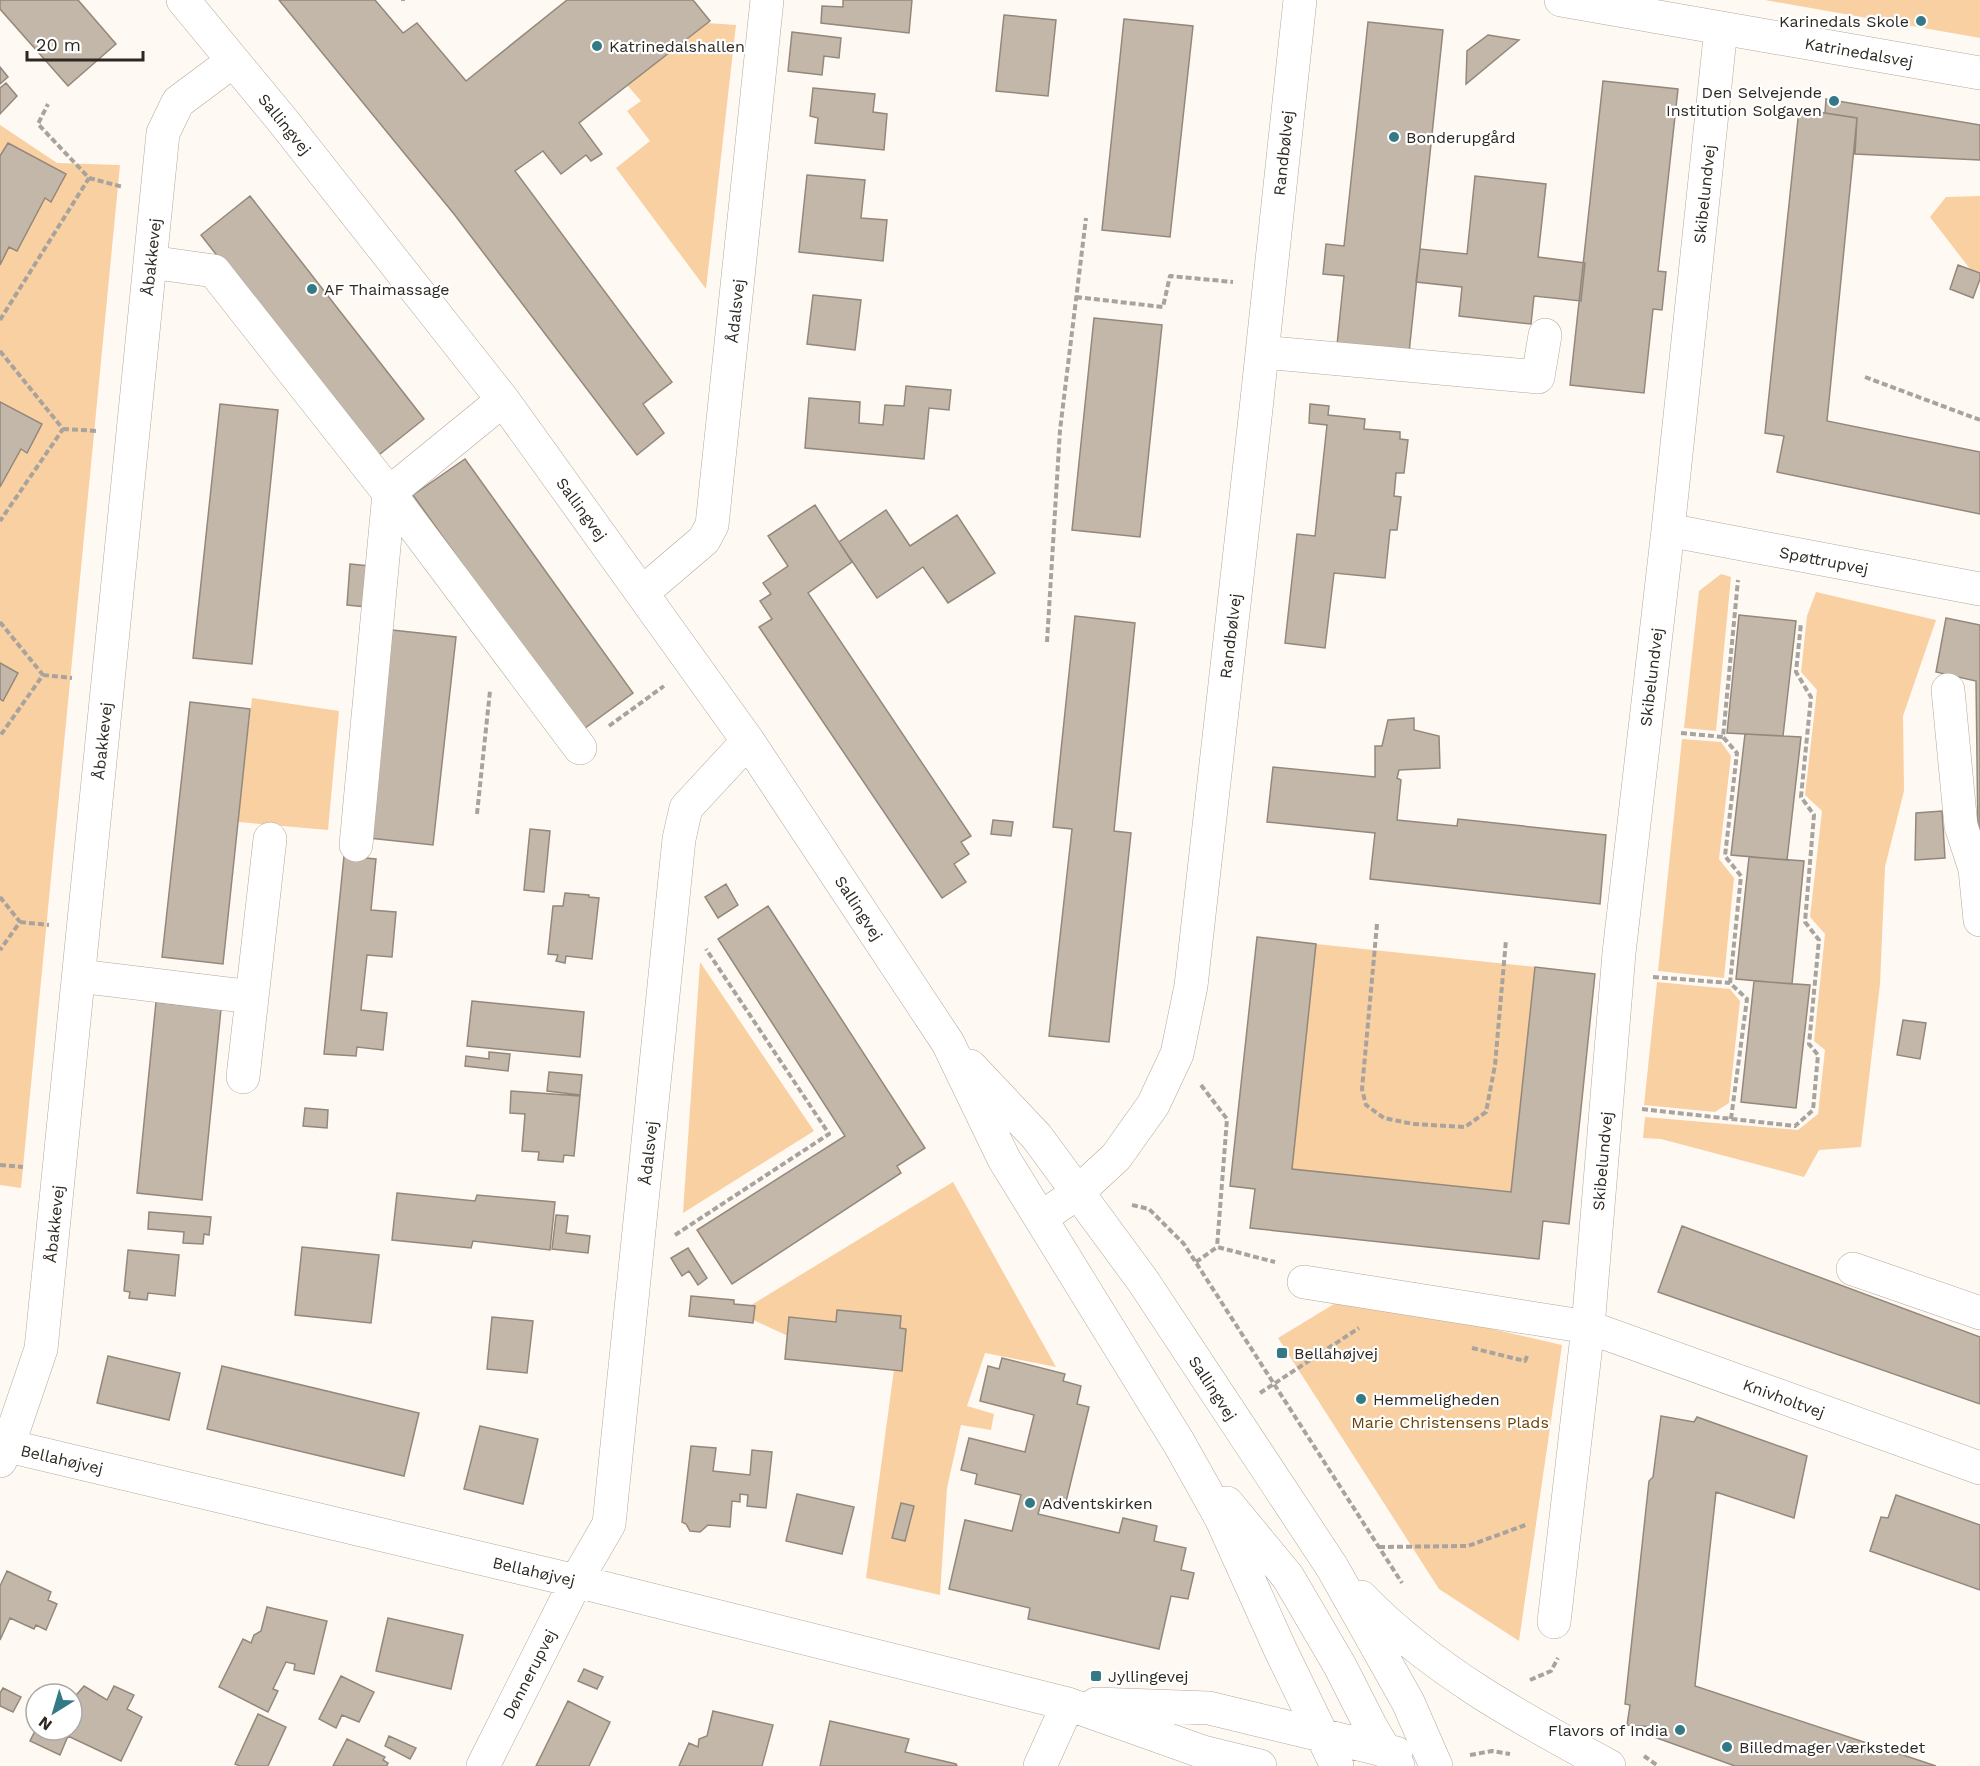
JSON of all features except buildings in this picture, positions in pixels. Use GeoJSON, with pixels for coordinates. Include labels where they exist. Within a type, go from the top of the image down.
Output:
{"type":"FeatureCollection","features":[{"type":"Feature","properties":{"kind":"street","name":"Sallingvej"},"geometry":{"type":"LineString","coordinates":[[183,0],[284,121],[503,400],[748,741],[948,1043],[1004,1159],[1179,1443],[1221,1518],[1280,1649],[1337,1766]]}},
{"type":"Feature","properties":{"kind":"street","name":"Ådalsvej"},"geometry":{"type":"LineString","coordinates":[[643,592],[705,540],[712,525],[767,0]]}},
{"type":"Feature","properties":{"kind":"street","name":"Randbølvej"},"geometry":{"type":"LineString","coordinates":[[1041,1218],[1077,1193],[1116,1157],[1154,1105],[1177,1054],[1191,986],[1300,0]]}},
{"type":"Feature","properties":{"kind":"street","name":"Katrinedalsvej"},"geometry":{"type":"LineString","coordinates":[[1561,0],[1980,73]]}},
{"type":"Feature","properties":{"kind":"street","name":"Skibelundvej"},"geometry":{"type":"LineString","coordinates":[[1554,1622],[1588,1327],[1617,974],[1668,531],[1721,28]]}},
{"type":"Feature","properties":{"kind":"street","name":"Åbakkevej"},"geometry":{"type":"LineString","coordinates":[[3,1451],[41,1350],[163,133],[178,102],[233,61]]}},
{"type":"Feature","properties":{"kind":"street"},"geometry":{"type":"LineString","coordinates":[[150,262],[214,271],[389,493],[580,748]]}},
{"type":"Feature","properties":{"kind":"street"},"geometry":{"type":"LineString","coordinates":[[1262,352],[1538,377],[1545,335]]}},
{"type":"Feature","properties":{"kind":"street"},"geometry":{"type":"LineString","coordinates":[[356,845],[389,493],[503,400]]}},
{"type":"Feature","properties":{"kind":"street","name":"Spøttrupvej"},"geometry":{"type":"LineString","coordinates":[[1668,531],[1980,589]]}},
{"type":"Feature","properties":{"kind":"street"},"geometry":{"type":"LineString","coordinates":[[1948,690],[1961,826],[1975,869],[1980,920]]}},
{"type":"Feature","properties":{"kind":"street","name":"Ådalsvej"},"geometry":{"type":"LineString","coordinates":[[576,1581],[609,1524],[679,839],[686,808],[748,741]]}},
{"type":"Feature","properties":{"kind":"street"},"geometry":{"type":"LineString","coordinates":[[243,1077],[270,839]]}},
{"type":"Feature","properties":{"kind":"street"},"geometry":{"type":"LineString","coordinates":[[79,976],[252,997]]}},
{"type":"Feature","properties":{"kind":"street","name":"Sallingvej"},"geometry":{"type":"LineString","coordinates":[[948,1043],[1037,1137],[1143,1281],[1332,1568],[1408,1702],[1440,1765]]}},
{"type":"Feature","properties":{"kind":"street"},"geometry":{"type":"LineString","coordinates":[[1853,1269],[1980,1313]]}},
{"type":"Feature","properties":{"kind":"street"},"geometry":{"type":"LineString","coordinates":[[1304,1282],[1588,1327]]}},
{"type":"Feature","properties":{"kind":"street","name":"Knivholtvej"},"geometry":{"type":"LineString","coordinates":[[1588,1327],[1980,1468]]}},
{"type":"Feature","properties":{"kind":"street"},"geometry":{"type":"LineString","coordinates":[[1179,1443],[1288,1577],[1391,1758]]}},
{"type":"Feature","properties":{"kind":"street","name":"Bellahøjvej"},"geometry":{"type":"LineString","coordinates":[[3,1451],[576,1581],[1068,1704],[1203,1752],[1260,1766]]}},
{"type":"Feature","properties":{"kind":"street"},"geometry":{"type":"LineString","coordinates":[[1332,1568],[1381,1618],[1431,1660],[1470,1688],[1609,1766]]}},
{"type":"Feature","properties":{"kind":"street","name":"Dønnerupvej"},"geometry":{"type":"LineString","coordinates":[[483,1766],[576,1581]]}},
{"type":"Feature","properties":{"kind":"street"},"geometry":{"type":"LineString","coordinates":[[1040,1766],[1068,1704]]}},
{"type":"Feature","properties":{"kind":"street","name":"Bellahøjvej"},"geometry":{"type":"LineString","coordinates":[[1068,1704],[1209,1708],[1321,1733],[1391,1758],[1440,1765]]}},
{"type":"Feature","properties":{"kind":"path"},"geometry":{"type":"LineString","coordinates":[[0,320],[89,178],[38,124],[48,104]]}},
{"type":"Feature","properties":{"kind":"path"},"geometry":{"type":"LineString","coordinates":[[1047,642],[1060,430],[1086,218]]}},
{"type":"Feature","properties":{"kind":"path"},"geometry":{"type":"LineString","coordinates":[[1076,297],[1163,307],[1170,276],[1269,285]]}},
{"type":"Feature","properties":{"kind":"path"},"geometry":{"type":"LineString","coordinates":[[0,351],[63,429],[0,522]]}},
{"type":"Feature","properties":{"kind":"path"},"geometry":{"type":"LineString","coordinates":[[1865,377],[1980,420]]}},
{"type":"Feature","properties":{"kind":"path"},"geometry":{"type":"LineString","coordinates":[[1730,982],[1742,876],[1725,856],[1737,753],[1722,736],[1741,544]]}},
{"type":"Feature","properties":{"kind":"path"},"geometry":{"type":"LineString","coordinates":[[0,622],[43,675],[0,736]]}},
{"type":"Feature","properties":{"kind":"path"},"geometry":{"type":"LineString","coordinates":[[1607,1105],[1795,1126],[1813,1110],[1818,1055],[1809,1044],[1819,940],[1805,922],[1814,815],[1801,797],[1811,697],[1796,672],[1802,623]]}},
{"type":"Feature","properties":{"kind":"path"},"geometry":{"type":"LineString","coordinates":[[477,814],[496,637]]}},
{"type":"Feature","properties":{"kind":"path"},"geometry":{"type":"LineString","coordinates":[[580,748],[693,664]]}},
{"type":"Feature","properties":{"kind":"path"},"geometry":{"type":"LineString","coordinates":[[0,897],[20,922],[0,950]]}},
{"type":"Feature","properties":{"kind":"path"},"geometry":{"type":"LineString","coordinates":[[637,1260],[829,1134],[673,901]]}},
{"type":"Feature","properties":{"kind":"path"},"geometry":{"type":"LineString","coordinates":[[1377,924],[1362,1089],[1366,1105],[1384,1118],[1413,1124],[1465,1127],[1486,1112],[1495,1065],[1506,940]]}},
{"type":"Feature","properties":{"kind":"path"},"geometry":{"type":"LineString","coordinates":[[1617,974],[1730,982],[1747,999],[1731,1119]]}},
{"type":"Feature","properties":{"kind":"path"},"geometry":{"type":"LineString","coordinates":[[1177,1054],[1227,1119],[1217,1247]]}},
{"type":"Feature","properties":{"kind":"path"},"geometry":{"type":"LineString","coordinates":[[1077,1193],[1149,1209],[1184,1244],[1406,1589]]}},
{"type":"Feature","properties":{"kind":"path"},"geometry":{"type":"LineString","coordinates":[[1196,1262],[1217,1247],[1274,1261],[1304,1282]]}},
{"type":"Feature","properties":{"kind":"path"},"geometry":{"type":"LineString","coordinates":[[1230,1413],[1357,1329],[1368,1327]]}},
{"type":"Feature","properties":{"kind":"path"},"geometry":{"type":"LineString","coordinates":[[1469,1348],[1525,1361],[1528,1354]]}},
{"type":"Feature","properties":{"kind":"path"},"geometry":{"type":"LineString","coordinates":[[1379,1547],[1468,1546],[1519,1527]]}},
{"type":"Feature","properties":{"kind":"path"},"geometry":{"type":"LineString","coordinates":[[1529,1680],[1538,1686]]}},
{"type":"Feature","properties":{"kind":"green space","name":"Karinedals Skole"},"geometry":{"type":"Polygon","coordinates":[[[1765,0],[1980,0],[1980,38],[1765,0]]]}},
{"type":"Feature","properties":{"kind":"green space"},"geometry":{"type":"Polygon","coordinates":[[[707,23],[736,25],[706,289],[616,168],[650,141],[627,111],[641,101],[627,85],[707,23]]]}},
{"type":"Feature","properties":{"kind":"green space"},"geometry":{"type":"Polygon","coordinates":[[[0,125],[57,163],[120,165],[21,1188],[0,1185],[0,125]]]}},
{"type":"Feature","properties":{"kind":"green space"},"geometry":{"type":"Polygon","coordinates":[[[1980,196],[1980,279],[1930,217],[1946,197],[1980,196]]]}},
{"type":"Feature","properties":{"kind":"green space"},"geometry":{"type":"Polygon","coordinates":[[[1721,574],[1731,577],[1716,731],[1684,728],[1699,591],[1721,574]]]}},
{"type":"Feature","properties":{"kind":"green space"},"geometry":{"type":"Polygon","coordinates":[[[1816,592],[1936,620],[1903,716],[1904,791],[1885,867],[1880,984],[1861,1147],[1819,1150],[1804,1177],[1661,1139],[1643,1138],[1645,1117],[1798,1130],[1818,1114],[1825,1050],[1814,1041],[1825,934],[1810,917],[1822,811],[1805,795],[1817,690],[1801,672],[1807,616],[1816,592]]]}},
{"type":"Feature","properties":{"kind":"green space"},"geometry":{"type":"Polygon","coordinates":[[[252,698],[339,711],[328,830],[238,822],[252,698]]]}},
{"type":"Feature","properties":{"kind":"green space"},"geometry":{"type":"Polygon","coordinates":[[[1682,739],[1721,742],[1731,756],[1719,859],[1734,878],[1724,978],[1658,971],[1682,739]]]}},
{"type":"Feature","properties":{"kind":"green space"},"geometry":{"type":"Polygon","coordinates":[[[1316,944],[1535,967],[1511,1192],[1292,1169],[1316,944]]]}},
{"type":"Feature","properties":{"kind":"green space"},"geometry":{"type":"Polygon","coordinates":[[[700,962],[814,1131],[683,1213],[700,962]]]}},
{"type":"Feature","properties":{"kind":"green space"},"geometry":{"type":"Polygon","coordinates":[[[1657,982],[1730,989],[1740,1001],[1729,1103],[1715,1112],[1644,1105],[1657,982]]]}},
{"type":"Feature","properties":{"kind":"green space"},"geometry":{"type":"Polygon","coordinates":[[[953,1182],[1056,1367],[985,1353],[967,1406],[994,1414],[991,1430],[961,1425],[947,1488],[940,1595],[866,1578],[897,1347],[801,1342],[738,1313],[953,1182]]]}},
{"type":"Feature","properties":{"kind":"green space","name":"Marie Christensens Plads"},"geometry":{"type":"Polygon","coordinates":[[[1374,1302],[1562,1345],[1519,1641],[1439,1589],[1278,1338],[1334,1304],[1374,1302]]]}},
{"type":"Feature","properties":{"kind":"place","name":"Karinedals Skole"},"geometry":{"type":"Point","coordinates":[1921,21]}},
{"type":"Feature","properties":{"kind":"place","name":"Katrinedalshallen"},"geometry":{"type":"Point","coordinates":[597,46]}},
{"type":"Feature","properties":{"kind":"place","name":"Den Selvejende Institution Solgaven"},"geometry":{"type":"Point","coordinates":[1834,101]}},
{"type":"Feature","properties":{"kind":"place","name":"Bonderupgård"},"geometry":{"type":"Point","coordinates":[1394,137]}},
{"type":"Feature","properties":{"kind":"place","name":"AF Thaimassage"},"geometry":{"type":"Point","coordinates":[312,289]}},
{"type":"Feature","properties":{"kind":"place","name":"Bellahøjvej"},"geometry":{"type":"Point","coordinates":[1282,1353]}},
{"type":"Feature","properties":{"kind":"place","name":"Hemmeligheden"},"geometry":{"type":"Point","coordinates":[1361,1399]}},
{"type":"Feature","properties":{"kind":"place","name":"Adventskirken"},"geometry":{"type":"Point","coordinates":[1030,1503]}},
{"type":"Feature","properties":{"kind":"place","name":"Jyllingevej"},"geometry":{"type":"Point","coordinates":[1096,1676]}},
{"type":"Feature","properties":{"kind":"place","name":"Flavors of India"},"geometry":{"type":"Point","coordinates":[1680,1730]}},
{"type":"Feature","properties":{"kind":"place","name":"Billedmager Værkstedet"},"geometry":{"type":"Point","coordinates":[1727,1747]}}]}
